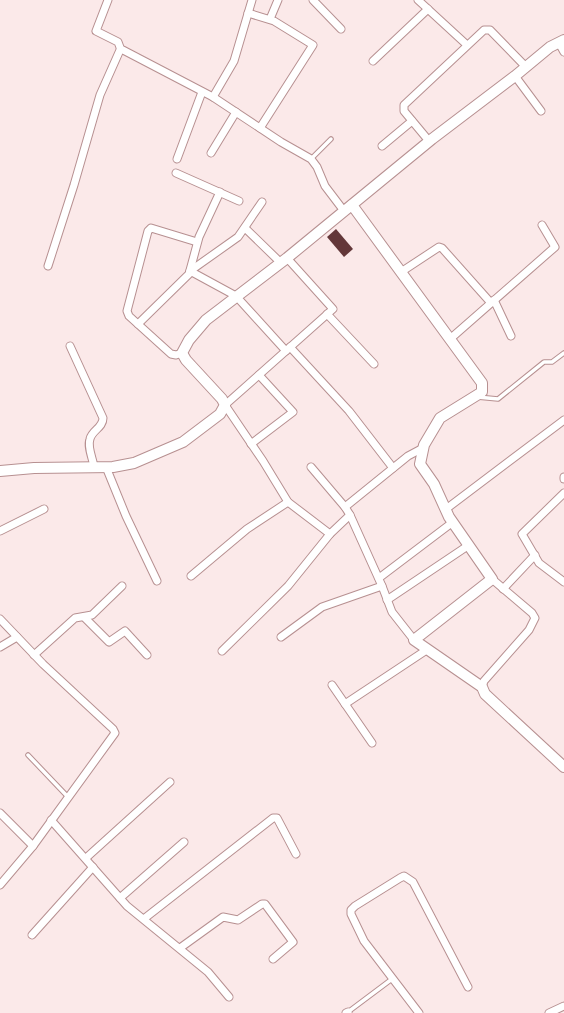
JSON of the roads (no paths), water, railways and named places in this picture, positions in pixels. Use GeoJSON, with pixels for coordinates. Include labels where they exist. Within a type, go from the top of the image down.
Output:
{"type":"FeatureCollection","features":[{"type":"Feature","properties":{"kind":"street"},"geometry":{"type":"LineString","coordinates":[[108,0],[96,31],[118,42],[121,50],[213,98],[311,159],[317,167],[325,186],[348,208],[401,272],[482,383],[482,392],[440,418],[423,448],[420,464],[434,484],[453,522],[492,579],[503,590],[532,613],[535,618],[529,630],[484,681],[482,687],[484,694],[564,767]]}},
{"type":"Feature","properties":{"kind":"street"},"geometry":{"type":"LineString","coordinates":[[213,98],[234,61],[252,0]]}},
{"type":"Feature","properties":{"kind":"street"},"geometry":{"type":"LineString","coordinates":[[270,19],[278,0]]}},
{"type":"Feature","properties":{"kind":"street"},"geometry":{"type":"LineString","coordinates":[[313,0],[341,29]]}},
{"type":"Feature","properties":{"kind":"street"},"geometry":{"type":"LineString","coordinates":[[418,0],[467,45]]}},
{"type":"Feature","properties":{"kind":"street"},"geometry":{"type":"LineString","coordinates":[[373,61],[428,9]]}},
{"type":"Feature","properties":{"kind":"street"},"geometry":{"type":"LineString","coordinates":[[248,14],[270,19],[312,44],[313,48],[260,128]]}},
{"type":"Feature","properties":{"kind":"street"},"geometry":{"type":"LineString","coordinates":[[429,141],[404,111],[404,105],[486,29],[526,67]]}},
{"type":"Feature","properties":{"kind":"street"},"geometry":{"type":"LineString","coordinates":[[197,242],[154,228],[148,231],[127,311],[129,316],[171,354],[176,355],[182,353],[189,340],[206,320],[284,260],[429,141],[515,76],[550,47],[561,41],[564,52]]}},
{"type":"Feature","properties":{"kind":"street"},"geometry":{"type":"LineString","coordinates":[[48,266],[74,185],[100,95],[118,52],[121,50]]}},
{"type":"Feature","properties":{"kind":"street"},"geometry":{"type":"LineString","coordinates":[[515,76],[541,111]]}},
{"type":"Feature","properties":{"kind":"street"},"geometry":{"type":"LineString","coordinates":[[178,159],[202,92]]}},
{"type":"Feature","properties":{"kind":"street"},"geometry":{"type":"LineString","coordinates":[[211,153],[236,112]]}},
{"type":"Feature","properties":{"kind":"street"},"geometry":{"type":"LineString","coordinates":[[382,146],[412,121]]}},
{"type":"Feature","properties":{"kind":"street"},"geometry":{"type":"LineString","coordinates":[[176,173],[239,201]]}},
{"type":"Feature","properties":{"kind":"street"},"geometry":{"type":"LineString","coordinates":[[190,271],[197,242],[220,192]]}},
{"type":"Feature","properties":{"kind":"street"},"geometry":{"type":"LineString","coordinates":[[138,324],[190,271],[232,242],[245,228],[262,202]]}},
{"type":"Feature","properties":{"kind":"street"},"geometry":{"type":"LineString","coordinates":[[450,339],[555,247],[542,225]]}},
{"type":"Feature","properties":{"kind":"street"},"geometry":{"type":"LineString","coordinates":[[0,471],[34,468],[106,467],[134,463],[183,442],[220,414],[224,405],[333,309],[284,260],[245,228]]}},
{"type":"Feature","properties":{"kind":"street"},"geometry":{"type":"LineString","coordinates":[[401,272],[439,247],[442,248],[492,301],[511,336]]}},
{"type":"Feature","properties":{"kind":"street"},"geometry":{"type":"LineString","coordinates":[[190,271],[236,296],[349,412],[393,468]]}},
{"type":"Feature","properties":{"kind":"street"},"geometry":{"type":"LineString","coordinates":[[327,314],[374,364]]}},
{"type":"Feature","properties":{"kind":"street"},"geometry":{"type":"LineString","coordinates":[[70,346],[103,418],[101,425],[92,434],[89,442],[94,467]]}},
{"type":"Feature","properties":{"kind":"street"},"geometry":{"type":"LineString","coordinates":[[182,353],[186,360],[222,399],[224,405],[288,502],[330,534]]}},
{"type":"Feature","properties":{"kind":"street"},"geometry":{"type":"LineString","coordinates":[[251,444],[293,412],[258,375]]}},
{"type":"Feature","properties":{"kind":"street"},"geometry":{"type":"LineString","coordinates":[[446,510],[564,420]]}},
{"type":"Feature","properties":{"kind":"street"},"geometry":{"type":"LineString","coordinates":[[345,506],[408,456],[423,448]]}},
{"type":"Feature","properties":{"kind":"street"},"geometry":{"type":"LineString","coordinates":[[106,467],[126,516],[157,581]]}},
{"type":"Feature","properties":{"kind":"street"},"geometry":{"type":"LineString","coordinates":[[311,467],[345,506],[379,578],[387,600],[395,615],[414,640],[482,687]]}},
{"type":"Feature","properties":{"kind":"street"},"geometry":{"type":"LineString","coordinates":[[564,493],[522,534],[540,563],[564,582]]}},
{"type":"Feature","properties":{"kind":"street"},"geometry":{"type":"LineString","coordinates":[[191,576],[247,529],[288,502]]}},
{"type":"Feature","properties":{"kind":"street"},"geometry":{"type":"LineString","coordinates":[[0,531],[44,508]]}},
{"type":"Feature","properties":{"kind":"street"},"geometry":{"type":"LineString","coordinates":[[222,651],[288,586],[330,534],[350,515]]}},
{"type":"Feature","properties":{"kind":"street"},"geometry":{"type":"LineString","coordinates":[[379,578],[453,522]]}},
{"type":"Feature","properties":{"kind":"street"},"geometry":{"type":"LineString","coordinates":[[387,600],[469,545]]}},
{"type":"Feature","properties":{"kind":"street"},"geometry":{"type":"LineString","coordinates":[[503,590],[535,555]]}},
{"type":"Feature","properties":{"kind":"street"},"geometry":{"type":"LineString","coordinates":[[414,640],[492,579]]}},
{"type":"Feature","properties":{"kind":"street"},"geometry":{"type":"LineString","coordinates":[[34,655],[76,618],[92,615],[122,586]]}},
{"type":"Feature","properties":{"kind":"street"},"geometry":{"type":"LineString","coordinates":[[281,637],[322,607],[382,586]]}},
{"type":"Feature","properties":{"kind":"street"},"geometry":{"type":"LineString","coordinates":[[84,617],[109,642],[122,632],[127,632],[147,656]]}},
{"type":"Feature","properties":{"kind":"street"},"geometry":{"type":"LineString","coordinates":[[0,619],[34,655],[114,731],[33,846],[0,885]]}},
{"type":"Feature","properties":{"kind":"street"},"geometry":{"type":"LineString","coordinates":[[0,647],[17,637]]}},
{"type":"Feature","properties":{"kind":"street"},"geometry":{"type":"LineString","coordinates":[[345,704],[428,649]]}},
{"type":"Feature","properties":{"kind":"street"},"geometry":{"type":"LineString","coordinates":[[332,685],[372,743]]}},
{"type":"Feature","properties":{"kind":"street"},"geometry":{"type":"LineString","coordinates":[[86,858],[170,782]]}},
{"type":"Feature","properties":{"kind":"street"},"geometry":{"type":"LineString","coordinates":[[0,813],[33,846]]}},
{"type":"Feature","properties":{"kind":"street"},"geometry":{"type":"LineString","coordinates":[[145,918],[273,818],[277,818],[296,854]]}},
{"type":"Feature","properties":{"kind":"street"},"geometry":{"type":"LineString","coordinates":[[51,820],[128,906],[145,918],[208,972],[229,997]]}},
{"type":"Feature","properties":{"kind":"street"},"geometry":{"type":"LineString","coordinates":[[120,898],[184,842]]}},
{"type":"Feature","properties":{"kind":"street"},"geometry":{"type":"LineString","coordinates":[[32,935],[93,867]]}},
{"type":"Feature","properties":{"kind":"street"},"geometry":{"type":"LineString","coordinates":[[419,1013],[364,941],[352,920],[351,910],[355,906],[404,876],[413,882],[468,987]]}},
{"type":"Feature","properties":{"kind":"street"},"geometry":{"type":"LineString","coordinates":[[180,948],[223,917],[238,920],[262,904],[265,904],[293,942],[273,959]]}},
{"type":"Feature","properties":{"kind":"street"},"geometry":{"type":"LineString","coordinates":[[549,1013],[564,1006]]}},
{"type":"Feature","properties":{"kind":"lane"},"geometry":{"type":"LineString","coordinates":[[311,159],[331,139]]}},
{"type":"Feature","properties":{"kind":"lane"},"geometry":{"type":"LineString","coordinates":[[476,397],[498,399],[544,362],[552,362],[564,354]]}},
{"type":"Feature","properties":{"kind":"lane"},"geometry":{"type":"LineString","coordinates":[[28,755],[68,797]]}},
{"type":"Feature","properties":{"kind":"lane"},"geometry":{"type":"LineString","coordinates":[[347,1012],[393,978]]}}]}
